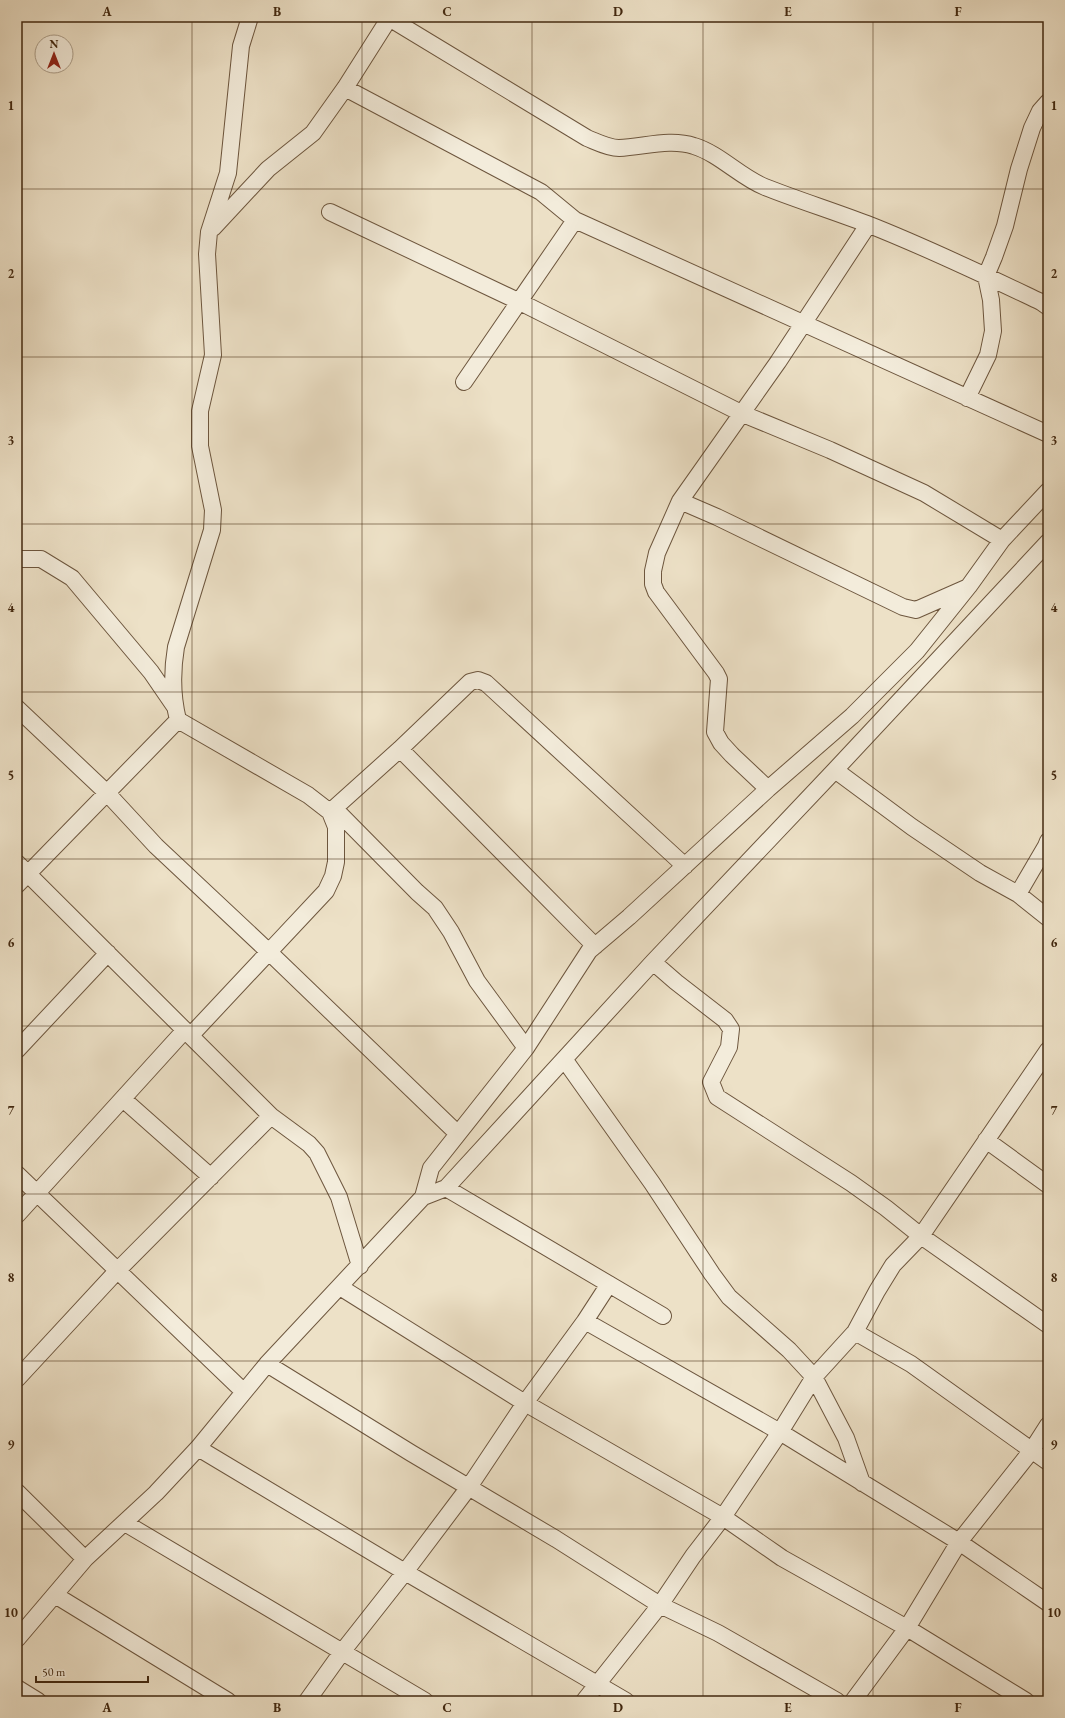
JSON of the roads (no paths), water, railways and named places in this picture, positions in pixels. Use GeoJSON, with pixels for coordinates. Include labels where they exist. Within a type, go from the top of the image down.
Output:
{"type":"FeatureCollection","features":[{"type":"Feature","properties":{"kind":"street"},"geometry":{"type":"LineString","coordinates":[[250,17],[241,46],[228,173],[210,232],[208,254],[213,355],[200,411],[200,446],[214,510],[212,530],[174,659],[173,665],[177,713],[107,793],[21,874],[108,953],[271,1116],[309,1144],[316,1153],[339,1197],[360,1266]]}},
{"type":"Feature","properties":{"kind":"street"},"geometry":{"type":"LineString","coordinates":[[210,232],[268,169],[313,133],[345,88],[390,17],[587,138],[606,146],[618,148],[670,143],[696,146],[709,152],[763,186],[868,225],[986,276],[1041,302],[1048,307]]}},
{"type":"Feature","properties":{"kind":"street"},"geometry":{"type":"LineString","coordinates":[[345,88],[541,192],[575,220],[1048,434]]}},
{"type":"Feature","properties":{"kind":"street"},"geometry":{"type":"LineString","coordinates":[[967,398],[988,355],[993,331],[991,300],[986,276],[1005,226],[1019,169],[1032,128],[1040,111],[1048,102]]}},
{"type":"Feature","properties":{"kind":"street"},"geometry":{"type":"LineString","coordinates":[[330,212],[520,302],[743,414],[830,450],[924,493],[1002,540]]}},
{"type":"Feature","properties":{"kind":"street"},"geometry":{"type":"LineString","coordinates":[[464,382],[575,220]]}},
{"type":"Feature","properties":{"kind":"street"},"geometry":{"type":"LineString","coordinates":[[768,789],[721,743],[715,732],[719,690],[719,680],[716,672],[656,592],[653,584],[653,571],[657,553],[680,501],[743,414],[868,225]]}},
{"type":"Feature","properties":{"kind":"street"},"geometry":{"type":"LineString","coordinates":[[423,1197],[431,1168],[526,1048],[589,951],[629,917],[768,789],[852,716],[917,651],[969,586],[1002,540],[1048,491]]}},
{"type":"Feature","properties":{"kind":"street"},"geometry":{"type":"LineString","coordinates":[[680,501],[717,517],[903,607],[916,610],[969,586]]}},
{"type":"Feature","properties":{"kind":"street"},"geometry":{"type":"LineString","coordinates":[[17,1639],[85,1559],[156,1493],[198,1448],[267,1364],[423,1197],[446,1188],[653,962],[1048,542]]}},
{"type":"Feature","properties":{"kind":"street"},"geometry":{"type":"LineString","coordinates":[[17,559],[41,559],[72,578],[151,672],[177,713],[332,810],[435,908],[451,932],[477,981],[526,1048]]}},
{"type":"Feature","properties":{"kind":"street"},"geometry":{"type":"LineString","coordinates":[[332,810],[400,749],[470,682],[478,680],[486,683],[685,866]]}},
{"type":"Feature","properties":{"kind":"street"},"geometry":{"type":"LineString","coordinates":[[17,708],[107,793],[156,846],[269,952],[458,1134]]}},
{"type":"Feature","properties":{"kind":"street"},"geometry":{"type":"LineString","coordinates":[[400,749],[595,946]]}},
{"type":"Feature","properties":{"kind":"street"},"geometry":{"type":"LineString","coordinates":[[835,770],[912,827],[980,873],[1018,894],[1048,918]]}},
{"type":"Feature","properties":{"kind":"street"},"geometry":{"type":"LineString","coordinates":[[17,1215],[123,1099],[269,952],[326,891],[333,876],[336,862],[336,827],[332,810]]}},
{"type":"Feature","properties":{"kind":"street"},"geometry":{"type":"LineString","coordinates":[[1018,894],[1048,841]]}},
{"type":"Feature","properties":{"kind":"street"},"geometry":{"type":"LineString","coordinates":[[17,1050],[108,953]]}},
{"type":"Feature","properties":{"kind":"street"},"geometry":{"type":"LineString","coordinates":[[653,962],[725,1020],[731,1029],[729,1047],[711,1082],[717,1097],[851,1183],[921,1236],[1048,1325]]}},
{"type":"Feature","properties":{"kind":"street"},"geometry":{"type":"LineString","coordinates":[[584,1701],[660,1604],[693,1556],[723,1517],[780,1432],[814,1377],[855,1332],[893,1265],[921,1236],[986,1140],[1046,1057]]}},
{"type":"Feature","properties":{"kind":"street"},"geometry":{"type":"LineString","coordinates":[[564,1059],[652,1183],[729,1297],[790,1350],[814,1377],[846,1438],[862,1483]]}},
{"type":"Feature","properties":{"kind":"street"},"geometry":{"type":"LineString","coordinates":[[123,1099],[211,1177]]}},
{"type":"Feature","properties":{"kind":"street"},"geometry":{"type":"LineString","coordinates":[[17,1380],[117,1271],[271,1116]]}},
{"type":"Feature","properties":{"kind":"street"},"geometry":{"type":"LineString","coordinates":[[986,1140],[1048,1185]]}},
{"type":"Feature","properties":{"kind":"street"},"geometry":{"type":"LineString","coordinates":[[17,1174],[244,1392]]}},
{"type":"Feature","properties":{"kind":"street"},"geometry":{"type":"LineString","coordinates":[[446,1188],[663,1316]]}},
{"type":"Feature","properties":{"kind":"street"},"geometry":{"type":"LineString","coordinates":[[307,1701],[342,1652],[469,1487],[525,1403],[585,1321],[609,1284]]}},
{"type":"Feature","properties":{"kind":"street"},"geometry":{"type":"LineString","coordinates":[[340,1287],[525,1403],[723,1517],[782,1558],[906,1628],[1026,1701]]}},
{"type":"Feature","properties":{"kind":"street"},"geometry":{"type":"LineString","coordinates":[[585,1321],[780,1432],[959,1542],[1048,1603]]}},
{"type":"Feature","properties":{"kind":"street"},"geometry":{"type":"LineString","coordinates":[[855,1332],[911,1364],[1048,1462]]}},
{"type":"Feature","properties":{"kind":"street"},"geometry":{"type":"LineString","coordinates":[[267,1364],[556,1539],[660,1604],[718,1633],[837,1701]]}},
{"type":"Feature","properties":{"kind":"street"},"geometry":{"type":"LineString","coordinates":[[852,1701],[906,1628],[959,1542],[1032,1450],[1048,1425]]}},
{"type":"Feature","properties":{"kind":"street"},"geometry":{"type":"LineString","coordinates":[[198,1448],[405,1572],[626,1701]]}},
{"type":"Feature","properties":{"kind":"street"},"geometry":{"type":"LineString","coordinates":[[17,1492],[85,1559]]}},
{"type":"Feature","properties":{"kind":"street"},"geometry":{"type":"LineString","coordinates":[[125,1523],[425,1701]]}},
{"type":"Feature","properties":{"kind":"street"},"geometry":{"type":"LineString","coordinates":[[55,1595],[228,1701]]}},
{"type":"Feature","properties":{"kind":"street"},"geometry":{"type":"LineString","coordinates":[[17,1688],[38,1701]]}}]}
